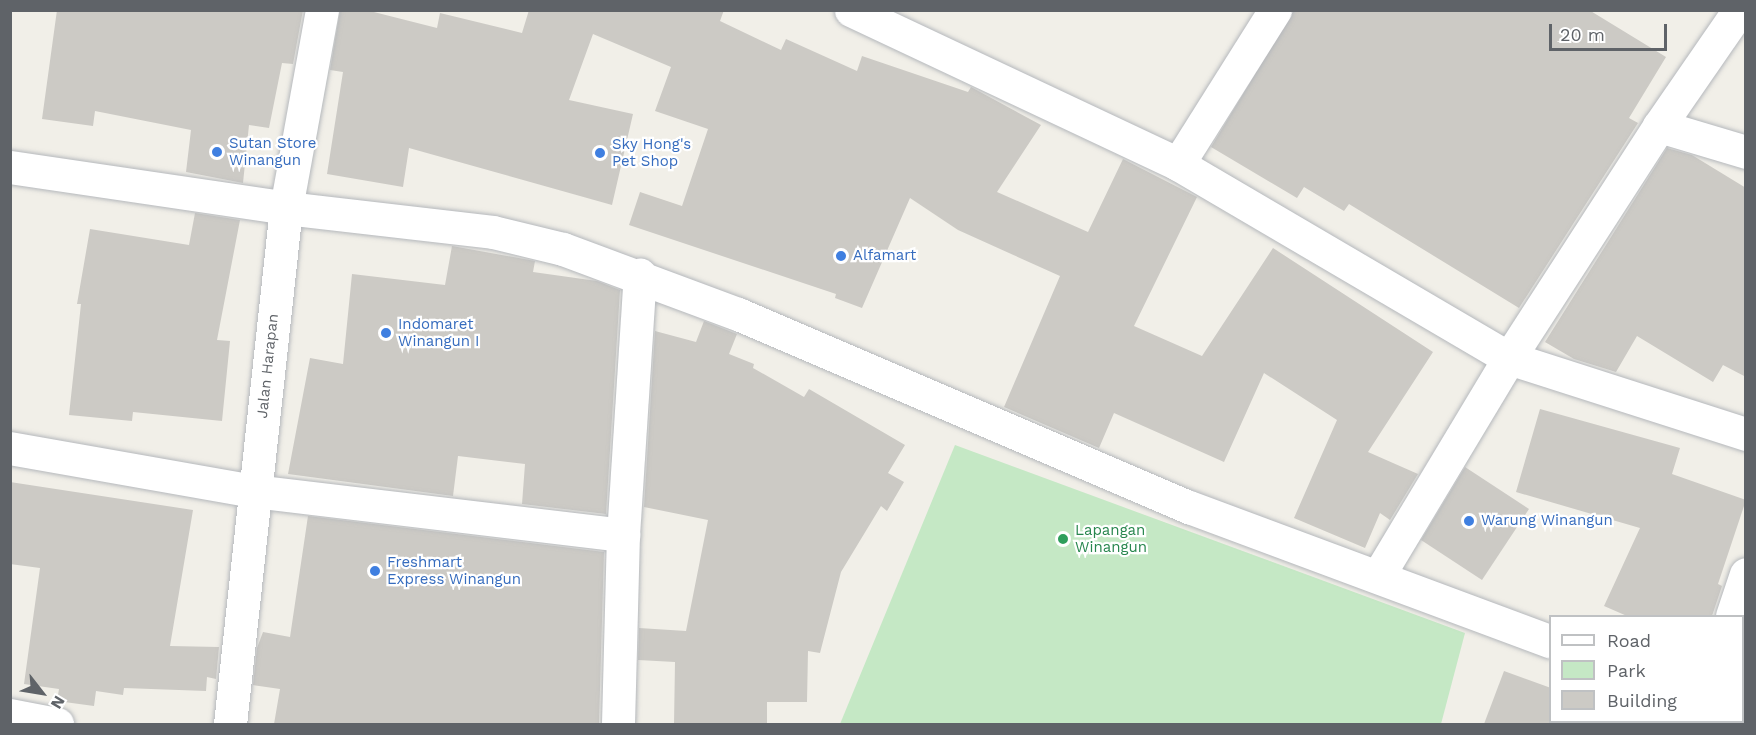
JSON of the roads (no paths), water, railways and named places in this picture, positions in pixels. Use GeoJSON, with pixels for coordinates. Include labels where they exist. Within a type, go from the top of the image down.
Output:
{"type":"FeatureCollection","features":[{"type":"Feature","properties":{"kind":"street","name":"Jalan Harapan"},"geometry":{"type":"LineString","coordinates":[[230,724],[286,208],[322,10]]}},
{"type":"Feature","properties":{"kind":"street"},"geometry":{"type":"LineString","coordinates":[[851,10],[1178,164],[1509,358],[1746,434]]}},
{"type":"Feature","properties":{"kind":"street"},"geometry":{"type":"LineString","coordinates":[[1178,164],[1275,10]]}},
{"type":"Feature","properties":{"kind":"street"},"geometry":{"type":"LineString","coordinates":[[1378,576],[1509,358],[1659,126],[1739,10]]}},
{"type":"Feature","properties":{"kind":"street"},"geometry":{"type":"LineString","coordinates":[[1659,126],[1746,152]]}},
{"type":"Feature","properties":{"kind":"street"},"geometry":{"type":"LineString","coordinates":[[10,167],[286,208],[493,232],[640,275],[1189,507],[1549,640]]}},
{"type":"Feature","properties":{"kind":"street"},"geometry":{"type":"LineString","coordinates":[[618,724],[623,535],[640,275]]}},
{"type":"Feature","properties":{"kind":"street"},"geometry":{"type":"LineString","coordinates":[[10,448],[254,491],[623,535]]}},
{"type":"Feature","properties":{"kind":"street"},"geometry":{"type":"LineString","coordinates":[[1732,615],[1746,574]]}},
{"type":"Feature","properties":{"kind":"street"},"geometry":{"type":"LineString","coordinates":[[10,715],[57,724]]}},
{"type":"Feature","properties":{"kind":"place","name":"Sutan Store Winangun"},"geometry":{"type":"Point","coordinates":[217,152]}},
{"type":"Feature","properties":{"kind":"place","name":"Sky Hong's Pet Shop"},"geometry":{"type":"Point","coordinates":[600,153]}},
{"type":"Feature","properties":{"kind":"place","name":"Alfamart"},"geometry":{"type":"Point","coordinates":[841,256]}},
{"type":"Feature","properties":{"kind":"place","name":"Indomaret Winangun I"},"geometry":{"type":"Point","coordinates":[386,333]}},
{"type":"Feature","properties":{"kind":"place","name":"Warung Winangun"},"geometry":{"type":"Point","coordinates":[1469,521]}},
{"type":"Feature","properties":{"kind":"place","name":"Lapangan Winangun"},"geometry":{"type":"Point","coordinates":[1063,539]}},
{"type":"Feature","properties":{"kind":"place","name":"Freshmart Express Winangun"},"geometry":{"type":"Point","coordinates":[375,571]}}]}
